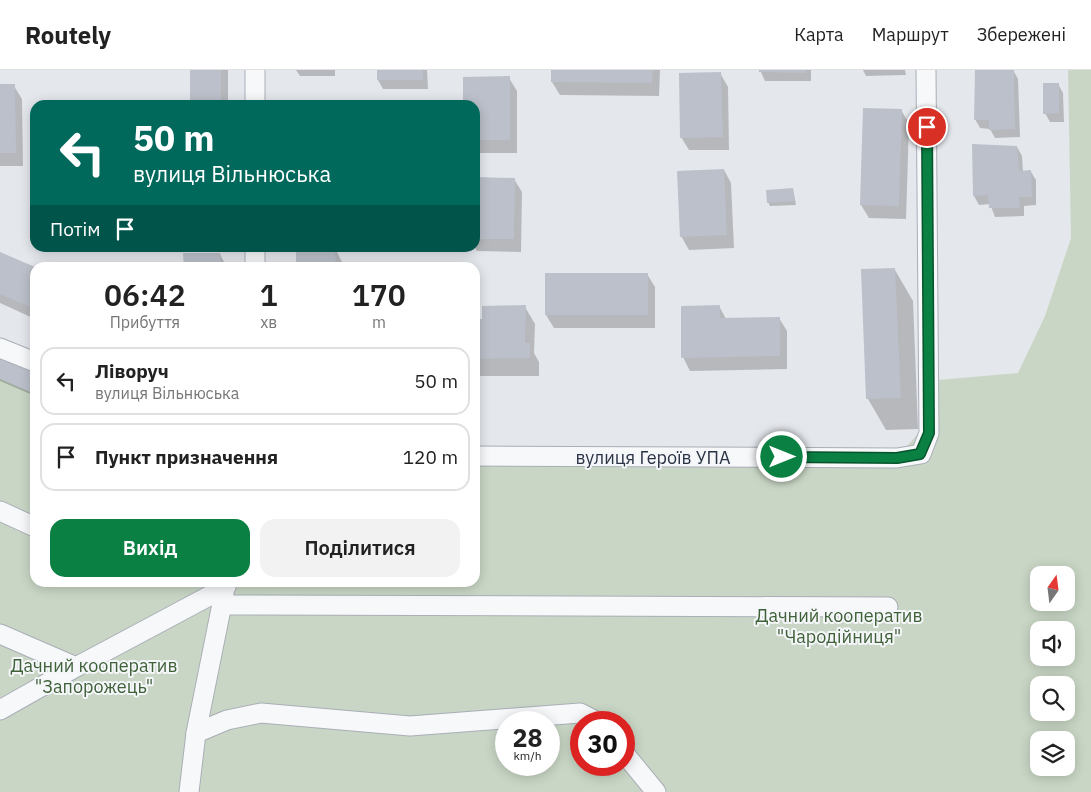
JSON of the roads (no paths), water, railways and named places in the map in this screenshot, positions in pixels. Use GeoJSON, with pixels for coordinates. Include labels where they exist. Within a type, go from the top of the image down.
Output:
{"type":"FeatureCollection","features":[{"type":"Feature","properties":{"kind":"street"},"geometry":{"type":"LineString","coordinates":[[255,70],[255,100]]}},
{"type":"Feature","properties":{"kind":"street","name":"вулиця Героїв УПА"},"geometry":{"type":"LineString","coordinates":[[480,456],[897,458],[920,454],[929,433],[926,70]]}},
{"type":"Feature","properties":{"kind":"street"},"geometry":{"type":"LineString","coordinates":[[0,348],[30,360]]}},
{"type":"Feature","properties":{"kind":"street"},"geometry":{"type":"LineString","coordinates":[[0,512],[30,525]]}},
{"type":"Feature","properties":{"kind":"street"},"geometry":{"type":"LineString","coordinates":[[189,792],[196,732],[222,589]]}},
{"type":"Feature","properties":{"kind":"street"},"geometry":{"type":"LineString","coordinates":[[0,710],[76,666],[222,589],[888,607]]}},
{"type":"Feature","properties":{"kind":"street"},"geometry":{"type":"LineString","coordinates":[[0,634],[76,666]]}},
{"type":"Feature","properties":{"kind":"street"},"geometry":{"type":"LineString","coordinates":[[196,732],[227,720],[261,713],[410,726],[570,714]]}},
{"type":"Feature","properties":{"kind":"street"},"geometry":{"type":"LineString","coordinates":[[635,766],[656,792]]}},
{"type":"Feature","properties":{"kind":"park label","name":"Дачний кооператив \"Чародійниця\""},"geometry":{"type":"Point","coordinates":[839,625]}},
{"type":"Feature","properties":{"kind":"park label","name":"Дачний кооператив \"Запорожець\""},"geometry":{"type":"Point","coordinates":[94,675]}}]}
